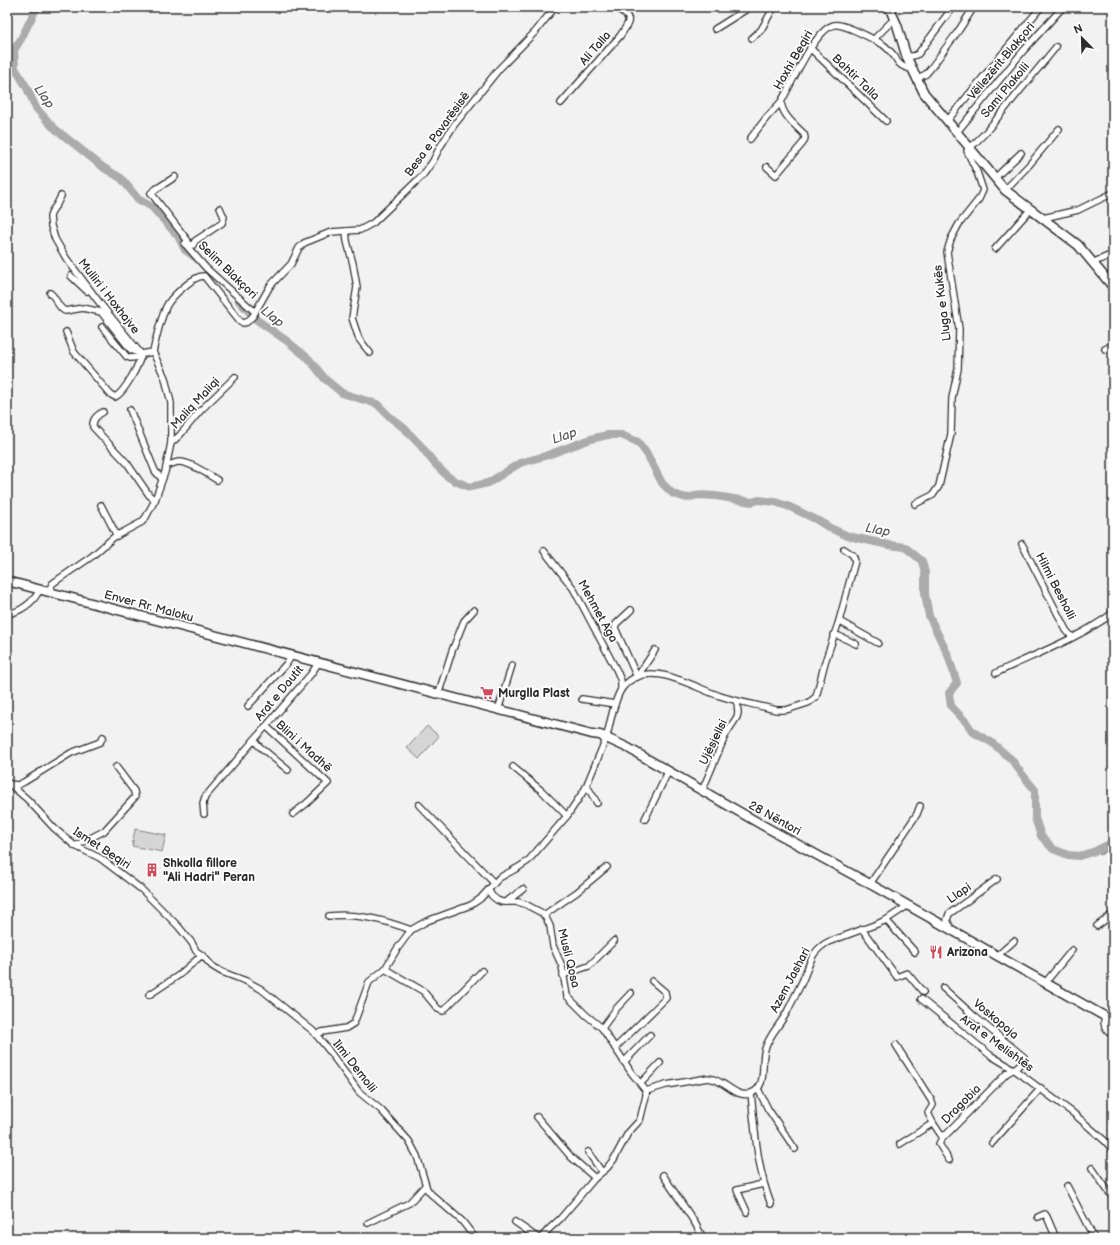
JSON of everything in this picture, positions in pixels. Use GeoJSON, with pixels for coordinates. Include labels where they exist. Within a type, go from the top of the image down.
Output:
{"type":"FeatureCollection","features":[{"type":"Feature","properties":{"kind":"main road"},"geometry":{"type":"LineString","coordinates":[[889,7],[895,18],[911,69],[924,93],[996,177],[1005,190],[1078,245],[1113,287]]}},
{"type":"Feature","properties":{"kind":"main road","name":"Enver Rr. Maloku"},"geometry":{"type":"LineString","coordinates":[[7,581],[491,708],[600,735]]}},
{"type":"Feature","properties":{"kind":"main road","name":"28 Nëntori"},"geometry":{"type":"LineString","coordinates":[[600,735],[628,748],[668,772],[1113,1021]]}},
{"type":"Feature","properties":{"kind":"street","name":"Besa e Pavarësisë"},"geometry":{"type":"LineString","coordinates":[[153,352],[161,319],[166,306],[189,282],[198,276],[204,276],[207,278],[240,321],[243,323],[247,322],[254,314],[270,286],[291,264],[299,248],[304,243],[328,233],[360,230],[373,223],[423,175],[454,125],[499,69],[536,32],[555,7]]}},
{"type":"Feature","properties":{"kind":"street","name":"Ali Talla"},"geometry":{"type":"LineString","coordinates":[[561,103],[611,47],[629,24],[630,19],[628,16],[615,7]]}},
{"type":"Feature","properties":{"kind":"street"},"geometry":{"type":"LineString","coordinates":[[620,7],[632,15]]}},
{"type":"Feature","properties":{"kind":"street"},"geometry":{"type":"LineString","coordinates":[[715,29],[750,7]]}},
{"type":"Feature","properties":{"kind":"street"},"geometry":{"type":"LineString","coordinates":[[752,38],[761,30],[774,7]]}},
{"type":"Feature","properties":{"kind":"street"},"geometry":{"type":"LineString","coordinates":[[906,56],[918,54],[953,7]]}},
{"type":"Feature","properties":{"kind":"street"},"geometry":{"type":"LineString","coordinates":[[916,79],[926,74],[931,68],[960,30],[974,7]]}},
{"type":"Feature","properties":{"kind":"street"},"geometry":{"type":"LineString","coordinates":[[947,121],[1041,7]]}},
{"type":"Feature","properties":{"kind":"street","name":"Vëllezërit Blakçori"},"geometry":{"type":"LineString","coordinates":[[956,132],[1024,50],[1063,7]]}},
{"type":"Feature","properties":{"kind":"street"},"geometry":{"type":"LineString","coordinates":[[876,41],[876,36],[895,18]]}},
{"type":"Feature","properties":{"kind":"street","name":"Haxhi Beqiri"},"geometry":{"type":"LineString","coordinates":[[767,167],[776,175],[803,143],[805,138],[804,134],[785,113],[781,102],[810,48],[821,33],[833,25],[840,25],[857,31],[888,48],[899,64],[911,69]]}},
{"type":"Feature","properties":{"kind":"street","name":"Sami Plakolli"},"geometry":{"type":"LineString","coordinates":[[971,148],[1056,47]]}},
{"type":"Feature","properties":{"kind":"street","name":"Bahtir Talla"},"geometry":{"type":"LineString","coordinates":[[810,48],[886,121]]}},
{"type":"Feature","properties":{"kind":"street"},"geometry":{"type":"LineString","coordinates":[[750,138],[781,102]]}},
{"type":"Feature","properties":{"kind":"street"},"geometry":{"type":"LineString","coordinates":[[1005,190],[1059,130]]}},
{"type":"Feature","properties":{"kind":"street","name":"Lluga e Kukës"},"geometry":{"type":"LineString","coordinates":[[915,504],[933,495],[939,486],[951,434],[952,398],[958,369],[959,329],[947,252],[951,239],[959,224],[979,199],[983,190],[979,176],[967,151],[971,148]]}},
{"type":"Feature","properties":{"kind":"street"},"geometry":{"type":"LineString","coordinates":[[996,177],[1021,153]]}},
{"type":"Feature","properties":{"kind":"street","name":"Selim Blakçori"},"geometry":{"type":"LineString","coordinates":[[175,178],[151,193],[188,241],[185,244]]}},
{"type":"Feature","properties":{"kind":"street"},"geometry":{"type":"LineString","coordinates":[[1043,218],[1078,210],[1113,193]]}},
{"type":"Feature","properties":{"kind":"street","name":"Mulliri i Hoxhajve"},"geometry":{"type":"LineString","coordinates":[[61,196],[50,217],[55,240],[66,258],[141,356]]}},
{"type":"Feature","properties":{"kind":"street","name":"Selim Blakçori"},"geometry":{"type":"LineString","coordinates":[[185,244],[192,245],[195,241],[222,223],[224,218],[220,208]]}},
{"type":"Feature","properties":{"kind":"street"},"geometry":{"type":"LineString","coordinates":[[995,249],[1030,210]]}},
{"type":"Feature","properties":{"kind":"street"},"geometry":{"type":"LineString","coordinates":[[346,231],[347,241],[354,264],[357,287],[352,318],[360,339],[370,353]]}},
{"type":"Feature","properties":{"kind":"street","name":"Selim Blakçori"},"geometry":{"type":"LineString","coordinates":[[185,244],[206,268],[254,314]]}},
{"type":"Feature","properties":{"kind":"street"},"geometry":{"type":"LineString","coordinates":[[1092,263],[1113,254]]}},
{"type":"Feature","properties":{"kind":"street","name":"Mulliri i Hoxhajve"},"geometry":{"type":"LineString","coordinates":[[71,276],[85,289],[131,350],[141,356]]}},
{"type":"Feature","properties":{"kind":"street","name":"Mulliri i Hoxhajve"},"geometry":{"type":"LineString","coordinates":[[50,293],[56,298],[60,308],[65,311],[83,308],[101,312]]}},
{"type":"Feature","properties":{"kind":"street"},"geometry":{"type":"LineString","coordinates":[[42,590],[50,588],[52,584],[91,557],[107,542],[142,522],[155,500],[167,465],[171,444],[171,404],[165,378],[153,352],[141,356],[130,358],[127,357],[102,327]]}},
{"type":"Feature","properties":{"kind":"street"},"geometry":{"type":"LineString","coordinates":[[66,332],[74,352],[110,394],[115,397],[126,386],[141,356]]}},
{"type":"Feature","properties":{"kind":"street"},"geometry":{"type":"LineString","coordinates":[[1105,349],[1113,345]]}},
{"type":"Feature","properties":{"kind":"street","name":"Maliq Maliqi"},"geometry":{"type":"LineString","coordinates":[[171,444],[235,377]]}},
{"type":"Feature","properties":{"kind":"street"},"geometry":{"type":"LineString","coordinates":[[130,410],[155,471],[162,479]]}},
{"type":"Feature","properties":{"kind":"street"},"geometry":{"type":"LineString","coordinates":[[103,412],[95,418],[92,423],[92,427],[127,463],[149,495],[155,500]]}},
{"type":"Feature","properties":{"kind":"street"},"geometry":{"type":"LineString","coordinates":[[167,465],[179,462],[183,463],[200,470],[217,480]]}},
{"type":"Feature","properties":{"kind":"street"},"geometry":{"type":"LineString","coordinates":[[101,505],[117,536]]}},
{"type":"Feature","properties":{"kind":"street","name":"Hilmi Besholli"},"geometry":{"type":"LineString","coordinates":[[1022,544],[1066,630],[1072,637]]}},
{"type":"Feature","properties":{"kind":"street"},"geometry":{"type":"LineString","coordinates":[[600,735],[606,736],[621,689],[628,682],[637,677],[653,674],[666,676],[718,696],[780,711],[811,702],[817,694],[855,561],[852,553],[844,549]]}},
{"type":"Feature","properties":{"kind":"street","name":"Mehmet Aga"},"geometry":{"type":"LineString","coordinates":[[544,551],[573,588],[617,672],[621,681],[621,689]]}},
{"type":"Feature","properties":{"kind":"street"},"geometry":{"type":"LineString","coordinates":[[7,614],[21,609],[34,600],[39,591],[33,588]]}},
{"type":"Feature","properties":{"kind":"street"},"geometry":{"type":"LineString","coordinates":[[432,692],[439,692],[452,651],[464,621],[474,610]]}},
{"type":"Feature","properties":{"kind":"street"},"geometry":{"type":"LineString","coordinates":[[631,610],[616,624],[615,628],[637,677]]}},
{"type":"Feature","properties":{"kind":"street","name":"Hilmi Besholli"},"geometry":{"type":"LineString","coordinates":[[996,673],[1072,637],[1101,622],[1113,613]]}},
{"type":"Feature","properties":{"kind":"street"},"geometry":{"type":"LineString","coordinates":[[838,621],[878,642]]}},
{"type":"Feature","properties":{"kind":"street"},"geometry":{"type":"LineString","coordinates":[[833,635],[839,636],[856,644]]}},
{"type":"Feature","properties":{"kind":"street"},"geometry":{"type":"LineString","coordinates":[[637,677],[655,650]]}},
{"type":"Feature","properties":{"kind":"street"},"geometry":{"type":"LineString","coordinates":[[248,706],[287,663],[290,658],[285,654]]}},
{"type":"Feature","properties":{"kind":"street","name":"Arat e Dautit"},"geometry":{"type":"LineString","coordinates":[[204,814],[203,803],[205,797],[311,674],[317,665],[312,661]]}},
{"type":"Feature","properties":{"kind":"street"},"geometry":{"type":"LineString","coordinates":[[491,708],[498,707],[512,665]]}},
{"type":"Feature","properties":{"kind":"street"},"geometry":{"type":"LineString","coordinates":[[582,699],[615,704]]}},
{"type":"Feature","properties":{"kind":"street","name":"Ujësjellsi"},"geometry":{"type":"LineString","coordinates":[[702,791],[726,734],[737,717],[737,701]]}},
{"type":"Feature","properties":{"kind":"street","name":"Blini i Madhë"},"geometry":{"type":"LineString","coordinates":[[266,726],[328,783],[293,814]]}},
{"type":"Feature","properties":{"kind":"street"},"geometry":{"type":"LineString","coordinates":[[316,1035],[322,1032],[346,1028],[351,1025],[357,1017],[365,991],[370,982],[385,969],[411,930],[426,921],[471,905],[488,891],[499,878],[528,861],[567,816],[587,786],[605,741],[600,735]]}},
{"type":"Feature","properties":{"kind":"street","name":"Ismet Beqiri"},"geometry":{"type":"LineString","coordinates":[[8,783],[18,785],[71,752],[100,742],[102,737]]}},
{"type":"Feature","properties":{"kind":"street"},"geometry":{"type":"LineString","coordinates":[[254,740],[288,770]]}},
{"type":"Feature","properties":{"kind":"street"},"geometry":{"type":"LineString","coordinates":[[75,846],[104,831],[135,797],[134,791],[116,767]]}},
{"type":"Feature","properties":{"kind":"street"},"geometry":{"type":"LineString","coordinates":[[513,767],[542,791],[567,816]]}},
{"type":"Feature","properties":{"kind":"street"},"geometry":{"type":"LineString","coordinates":[[645,819],[668,772]]}},
{"type":"Feature","properties":{"kind":"street","name":"Ismet Beqiri"},"geometry":{"type":"LineString","coordinates":[[8,783],[40,812],[54,828],[75,846],[100,858],[141,889],[178,926],[192,943],[196,951]]}},
{"type":"Feature","properties":{"kind":"street"},"geometry":{"type":"LineString","coordinates":[[587,786],[598,803]]}},
{"type":"Feature","properties":{"kind":"street"},"geometry":{"type":"LineString","coordinates":[[420,805],[494,883]]}},
{"type":"Feature","properties":{"kind":"street"},"geometry":{"type":"LineString","coordinates":[[870,884],[917,814],[920,806]]}},
{"type":"Feature","properties":{"kind":"street"},"geometry":{"type":"LineString","coordinates":[[488,891],[494,898],[500,901],[518,902],[529,906],[544,915],[577,892],[607,867]]}},
{"type":"Feature","properties":{"kind":"street","name":"Llapi"},"geometry":{"type":"LineString","coordinates":[[952,930],[947,920],[948,914],[997,879]]}},
{"type":"Feature","properties":{"kind":"street"},"geometry":{"type":"LineString","coordinates":[[506,902],[523,889]]}},
{"type":"Feature","properties":{"kind":"street","name":"Azem Jashari"},"geometry":{"type":"LineString","coordinates":[[758,1089],[762,1078],[766,1046],[786,1013],[814,954],[828,942],[886,920],[907,905]]}},
{"type":"Feature","properties":{"kind":"street"},"geometry":{"type":"LineString","coordinates":[[1097,926],[1113,914]]}},
{"type":"Feature","properties":{"kind":"street"},"geometry":{"type":"LineString","coordinates":[[329,916],[339,915],[372,917],[411,930]]}},
{"type":"Feature","properties":{"kind":"street","name":"Musli Qosa"},"geometry":{"type":"LineString","coordinates":[[544,915],[550,926],[553,946],[562,966],[567,996],[604,1030],[624,1062],[646,1091]]}},
{"type":"Feature","properties":{"kind":"street"},"geometry":{"type":"LineString","coordinates":[[886,920],[915,952]]}},
{"type":"Feature","properties":{"kind":"street"},"geometry":{"type":"LineString","coordinates":[[862,929],[897,977],[907,973],[923,992]]}},
{"type":"Feature","properties":{"kind":"street"},"geometry":{"type":"LineString","coordinates":[[563,975],[589,966],[614,941]]}},
{"type":"Feature","properties":{"kind":"street"},"geometry":{"type":"LineString","coordinates":[[997,956],[1014,941]]}},
{"type":"Feature","properties":{"kind":"street"},"geometry":{"type":"LineString","coordinates":[[1045,983],[1072,950]]}},
{"type":"Feature","properties":{"kind":"street","name":"Ilmi Demolli"},"geometry":{"type":"LineString","coordinates":[[196,951],[212,966],[222,972],[246,981],[260,989],[294,1015],[316,1035],[328,1048],[359,1092],[381,1110],[409,1141],[417,1156],[425,1186],[431,1194],[462,1221],[475,1238]]}},
{"type":"Feature","properties":{"kind":"street"},"geometry":{"type":"LineString","coordinates":[[149,996],[179,976],[202,955]]}},
{"type":"Feature","properties":{"kind":"street"},"geometry":{"type":"LineString","coordinates":[[385,969],[423,991],[438,1009],[443,1010],[482,971]]}},
{"type":"Feature","properties":{"kind":"street"},"geometry":{"type":"LineString","coordinates":[[615,1048],[666,998],[665,992],[652,980]]}},
{"type":"Feature","properties":{"kind":"street","name":"Voskopoja"},"geometry":{"type":"LineString","coordinates":[[943,988],[986,1027],[1024,1057],[1015,1070]]}},
{"type":"Feature","properties":{"kind":"street"},"geometry":{"type":"LineString","coordinates":[[604,1030],[616,1008],[631,993]]}},
{"type":"Feature","properties":{"kind":"street","name":"Arat e Melishtës"},"geometry":{"type":"LineString","coordinates":[[921,999],[990,1055],[1041,1088],[1100,1136],[1113,1150]]}},
{"type":"Feature","properties":{"kind":"street"},"geometry":{"type":"LineString","coordinates":[[1105,1017],[1104,1026],[1113,1036]]}},
{"type":"Feature","properties":{"kind":"street"},"geometry":{"type":"LineString","coordinates":[[624,1062],[650,1035]]}},
{"type":"Feature","properties":{"kind":"street"},"geometry":{"type":"LineString","coordinates":[[896,1045],[931,1100],[933,1105],[928,1113],[933,1123],[942,1135],[945,1135]]}},
{"type":"Feature","properties":{"kind":"street"},"geometry":{"type":"LineString","coordinates":[[641,1083],[660,1063]]}},
{"type":"Feature","properties":{"kind":"street","name":"Dragobia"},"geometry":{"type":"LineString","coordinates":[[949,1160],[939,1144],[945,1135],[969,1113],[1007,1073],[1015,1070]]}},
{"type":"Feature","properties":{"kind":"street"},"geometry":{"type":"LineString","coordinates":[[541,1238],[548,1229],[560,1219],[595,1178],[608,1168],[628,1134],[638,1122],[646,1096],[646,1091],[666,1084],[708,1078],[715,1079],[741,1094],[751,1093],[758,1089],[768,1109],[795,1149]]}},
{"type":"Feature","properties":{"kind":"street"},"geometry":{"type":"LineString","coordinates":[[992,1143],[1041,1088]]}},
{"type":"Feature","properties":{"kind":"street"},"geometry":{"type":"LineString","coordinates":[[751,1093],[763,1184],[771,1204]]}},
{"type":"Feature","properties":{"kind":"street"},"geometry":{"type":"LineString","coordinates":[[537,1117],[571,1157],[595,1178]]}},
{"type":"Feature","properties":{"kind":"street"},"geometry":{"type":"LineString","coordinates":[[900,1144],[933,1123]]}},
{"type":"Feature","properties":{"kind":"street"},"geometry":{"type":"LineString","coordinates":[[588,1152],[602,1172]]}},
{"type":"Feature","properties":{"kind":"street"},"geometry":{"type":"LineString","coordinates":[[1092,1168],[1113,1198]]}},
{"type":"Feature","properties":{"kind":"street"},"geometry":{"type":"LineString","coordinates":[[663,1175],[695,1223],[703,1238]]}},
{"type":"Feature","properties":{"kind":"street"},"geometry":{"type":"LineString","coordinates":[[747,1212],[737,1190],[763,1184]]}},
{"type":"Feature","properties":{"kind":"street"},"geometry":{"type":"LineString","coordinates":[[368,1223],[409,1202],[425,1186]]}},
{"type":"Feature","properties":{"kind":"street"},"geometry":{"type":"LineString","coordinates":[[1067,1186],[1094,1238]]}},
{"type":"Feature","properties":{"kind":"street"},"geometry":{"type":"LineString","coordinates":[[1038,1217],[1045,1214],[1056,1238]]}},
{"type":"Feature","properties":{"kind":"street"},"geometry":{"type":"LineString","coordinates":[[515,1222],[538,1238]]}},
{"type":"Feature","properties":{"kind":"shaded area"},"geometry":{"type":"Polygon","coordinates":[[[427,726],[439,736],[419,759],[407,748],[427,726]]]}},
{"type":"Feature","properties":{"kind":"shaded area"},"geometry":{"type":"Polygon","coordinates":[[[135,829],[166,835],[162,852],[132,846],[135,829]]]}},
{"type":"Feature","properties":{"kind":"shaded area"},"geometry":{"type":"Polygon","coordinates":[[[1113,835],[1113,847],[1100,855],[1094,848],[1108,841],[1113,835]]]}},
{"type":"Feature","properties":{"kind":"waterway","name":"Llap"},"geometry":{"type":"LineString","coordinates":[[37,7],[14,50],[15,68],[27,88],[36,108],[53,127],[104,168],[121,178],[138,199],[152,207],[178,236],[185,250],[199,260]]}},
{"type":"Feature","properties":{"kind":"waterway","name":"Llap"},"geometry":{"type":"LineString","coordinates":[[239,301],[257,320],[287,341],[309,359],[325,379],[342,393],[377,404],[404,428],[447,476],[470,487],[488,483],[520,463],[545,456],[591,439],[607,435],[621,435],[638,442],[647,454],[662,483],[673,494],[687,498],[698,495],[716,496],[752,502],[759,500],[775,502],[790,507],[848,536],[905,547],[922,561],[925,573],[925,594],[929,616],[948,655],[957,683],[949,693],[951,706],[973,732],[991,742],[1011,759],[1035,790],[1035,818],[1041,836],[1053,849],[1068,855],[1079,856],[1099,850],[1113,842]]}},
{"type":"Feature","properties":{"kind":"place","name":"Murglla Plast"},"geometry":{"type":"Point","coordinates":[487,693]}},
{"type":"Feature","properties":{"kind":"place","name":"Shkolla fillore \"Ali Hadri\" Peran"},"geometry":{"type":"Point","coordinates":[152,870]}},
{"type":"Feature","properties":{"kind":"place","name":"Arizona"},"geometry":{"type":"Point","coordinates":[936,952]}}]}
